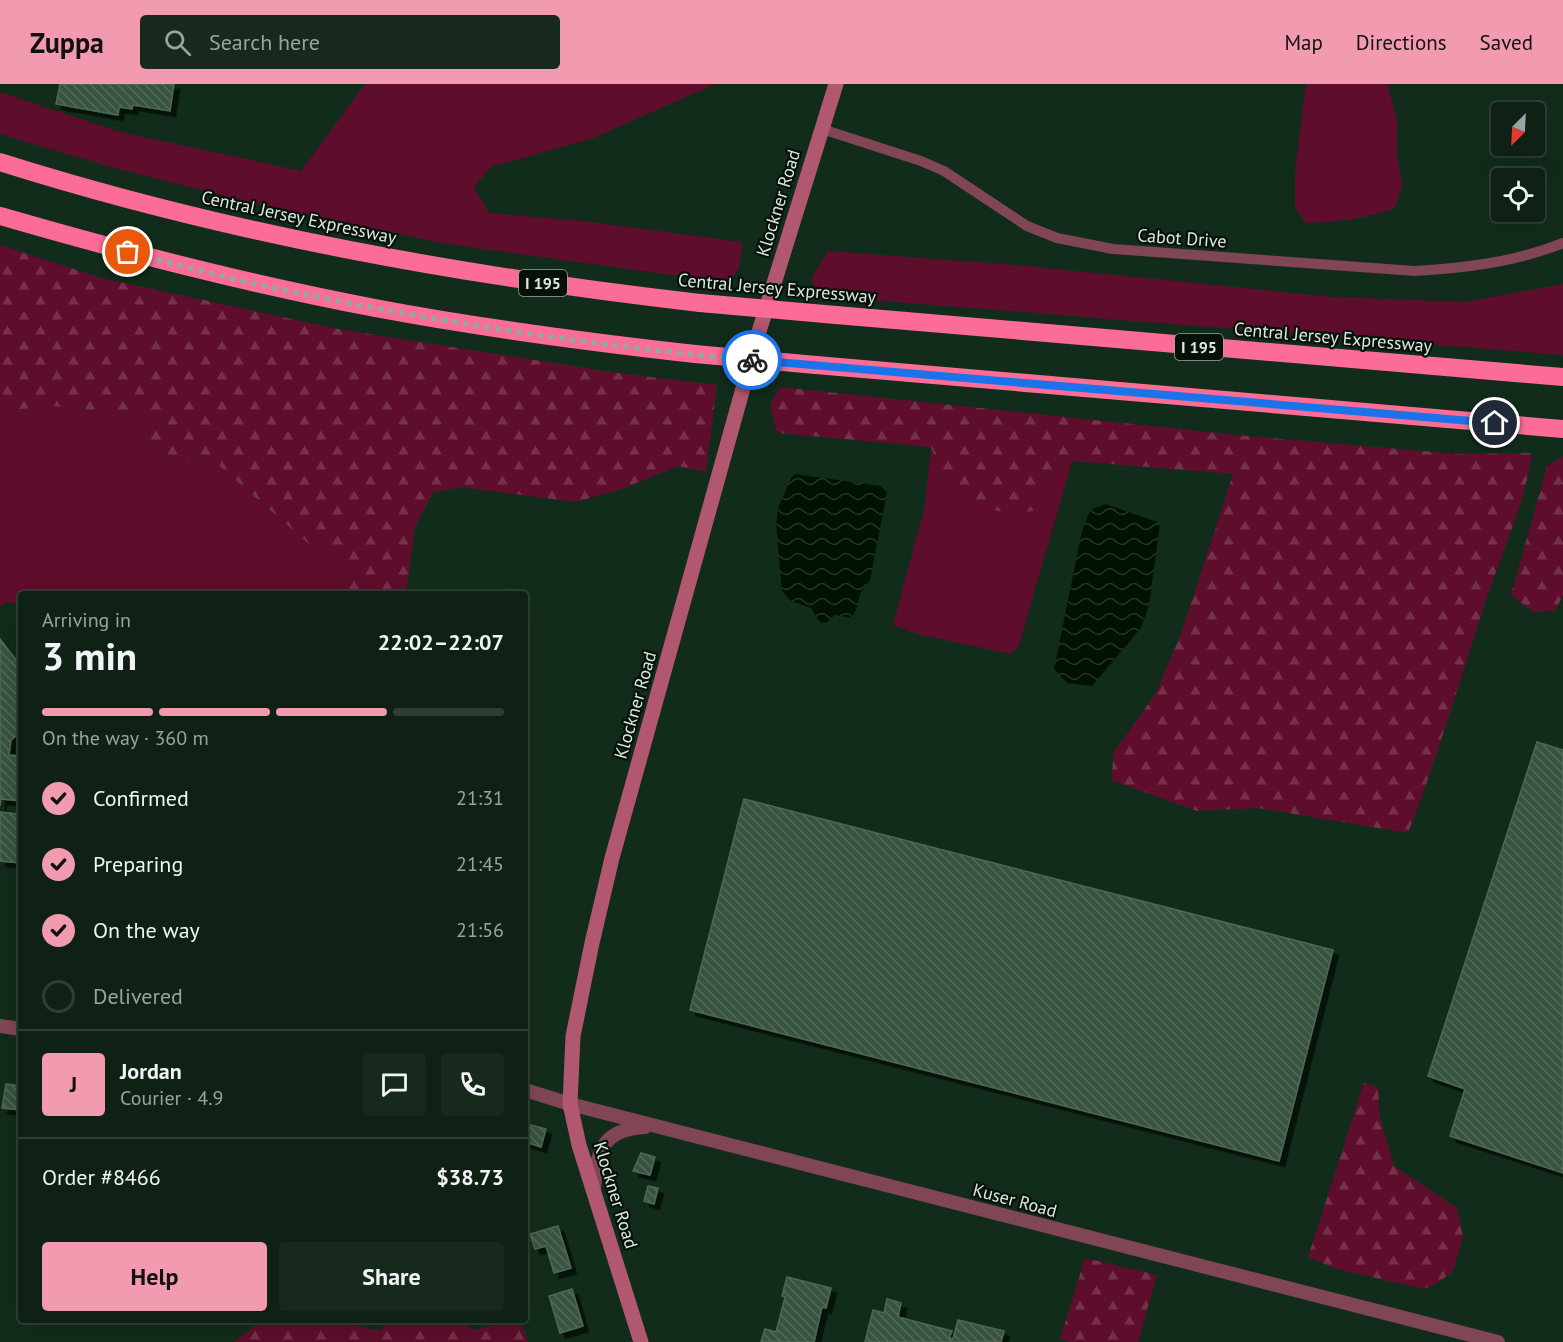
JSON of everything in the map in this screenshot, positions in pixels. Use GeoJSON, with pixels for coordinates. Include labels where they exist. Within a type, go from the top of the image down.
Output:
{"type":"FeatureCollection","features":[{"type":"Feature","properties":{"kind":"highway","name":"Central Jersey Expressway"},"geometry":{"type":"LineString","coordinates":[[0,162],[213,221],[386,258],[493,276],[700,303],[1563,376]]}},
{"type":"Feature","properties":{"kind":"highway"},"geometry":{"type":"LineString","coordinates":[[0,216],[84,241],[259,284],[474,325],[695,354],[1563,429]]}},
{"type":"Feature","properties":{"kind":"main road","name":"Klockner Road"},"geometry":{"type":"LineString","coordinates":[[641,1342],[579,1145],[570,1104],[573,1036],[612,858],[757,338],[836,84]]}},
{"type":"Feature","properties":{"kind":"street","name":"Cabot Drive"},"geometry":{"type":"LineString","coordinates":[[822,129],[921,160],[944,171],[1027,226],[1057,238],[1113,249],[1415,271],[1454,269],[1492,263],[1563,243]]}},
{"type":"Feature","properties":{"kind":"street"},"geometry":{"type":"LineString","coordinates":[[0,1026],[18,1029]]}},
{"type":"Feature","properties":{"kind":"street","name":"Kuser Road"},"geometry":{"type":"LineString","coordinates":[[528,1091],[570,1104],[1498,1342]]}},
{"type":"Feature","properties":{"kind":"street"},"geometry":{"type":"LineString","coordinates":[[594,1193],[596,1169],[603,1146],[610,1137],[628,1128],[661,1126]]}},
{"type":"Feature","properties":{"kind":"green space"},"geometry":{"type":"Polygon","coordinates":[[[365,84],[715,84],[593,138],[491,167],[474,187],[489,213],[582,221],[742,242],[740,266],[730,283],[447,244],[281,210],[111,167],[0,134],[0,92],[120,132],[301,171],[365,84]]]}},
{"type":"Feature","properties":{"kind":"green space"},"geometry":{"type":"Polygon","coordinates":[[[1306,84],[1387,84],[1397,119],[1397,155],[1402,185],[1395,208],[1351,219],[1305,223],[1295,207],[1295,172],[1306,84]]]}},
{"type":"Feature","properties":{"kind":"green space"},"geometry":{"type":"Polygon","coordinates":[[[0,245],[101,278],[338,329],[617,373],[717,385],[706,472],[678,466],[619,490],[575,502],[461,487],[433,492],[415,527],[406,591],[345,591],[348,563],[333,547],[310,545],[216,463],[154,461],[146,416],[52,406],[0,411],[0,245]]]}},
{"type":"Feature","properties":{"kind":"green space"},"geometry":{"type":"Polygon","coordinates":[[[828,251],[1015,265],[1333,297],[1465,302],[1563,284],[1563,355],[820,296],[811,279],[828,251]]]}},
{"type":"Feature","properties":{"kind":"green space"},"geometry":{"type":"Polygon","coordinates":[[[780,387],[1246,436],[1458,454],[1532,453],[1519,509],[1408,833],[1258,808],[1197,811],[1111,780],[1114,752],[1156,693],[1181,634],[1233,474],[1061,460],[1033,511],[1010,514],[967,503],[943,480],[931,447],[777,433],[770,405],[780,387]]]}},
{"type":"Feature","properties":{"kind":"green space"},"geometry":{"type":"Polygon","coordinates":[[[52,406],[146,416],[154,461],[216,463],[310,545],[333,547],[348,563],[345,591],[18,591],[18,604],[5,602],[0,607],[0,411],[52,406]]]}},
{"type":"Feature","properties":{"kind":"green space"},"geometry":{"type":"Polygon","coordinates":[[[931,447],[943,480],[1033,511],[1061,460],[1072,461],[1019,645],[1011,654],[921,635],[893,625],[925,505],[931,447]]]}},
{"type":"Feature","properties":{"kind":"green space"},"geometry":{"type":"Polygon","coordinates":[[[1563,456],[1563,595],[1556,610],[1533,612],[1511,595],[1547,466],[1563,456]]]}},
{"type":"Feature","properties":{"kind":"green space"},"geometry":{"type":"Polygon","coordinates":[[[1364,1083],[1378,1087],[1380,1118],[1394,1166],[1457,1208],[1463,1237],[1453,1271],[1439,1282],[1424,1289],[1337,1269],[1308,1257],[1364,1083]]]}},
{"type":"Feature","properties":{"kind":"green space"},"geometry":{"type":"Polygon","coordinates":[[[1085,1258],[1157,1275],[1138,1342],[1071,1342],[1060,1339],[1085,1258]]]}},
{"type":"Feature","properties":{"kind":"green space"},"geometry":{"type":"Polygon","coordinates":[[[259,1323],[342,1323],[381,1331],[385,1323],[464,1323],[472,1330],[506,1323],[521,1323],[528,1342],[234,1342],[259,1323]]]}},
{"type":"Feature","properties":{"kind":"water"},"geometry":{"type":"Polygon","coordinates":[[[795,474],[880,486],[887,492],[870,580],[860,594],[856,610],[851,618],[835,615],[826,623],[820,622],[811,608],[791,601],[782,591],[776,524],[778,508],[795,474]]]}},
{"type":"Feature","properties":{"kind":"water"},"geometry":{"type":"Polygon","coordinates":[[[1106,504],[1160,523],[1149,605],[1141,628],[1092,686],[1067,683],[1054,669],[1082,531],[1090,510],[1106,504]]]}},
{"type":"Feature","properties":{"kind":"building"},"geometry":{"type":"Polygon","coordinates":[[[60,84],[174,84],[170,111],[133,105],[132,109],[119,107],[118,115],[56,104],[60,84]]]}},
{"type":"Feature","properties":{"kind":"building"},"geometry":{"type":"Polygon","coordinates":[[[0,639],[18,662],[18,734],[11,740],[9,755],[18,756],[18,801],[1,799],[0,806],[0,639]]]}},
{"type":"Feature","properties":{"kind":"building"},"geometry":{"type":"Polygon","coordinates":[[[1537,742],[1563,750],[1563,1173],[1450,1136],[1465,1089],[1428,1076],[1537,742]]]}},
{"type":"Feature","properties":{"kind":"building"},"geometry":{"type":"Polygon","coordinates":[[[744,799],[1333,950],[1279,1161],[690,1010],[744,799]]]}},
{"type":"Feature","properties":{"kind":"building"},"geometry":{"type":"Polygon","coordinates":[[[0,812],[17,814],[18,863],[0,861],[0,812]]]}},
{"type":"Feature","properties":{"kind":"building"},"geometry":{"type":"Polygon","coordinates":[[[6,1084],[18,1086],[18,1110],[2,1108],[6,1084]]]}},
{"type":"Feature","properties":{"kind":"building"},"geometry":{"type":"Polygon","coordinates":[[[528,1124],[546,1129],[541,1147],[528,1143],[528,1124]]]}},
{"type":"Feature","properties":{"kind":"building"},"geometry":{"type":"Polygon","coordinates":[[[641,1153],[655,1157],[650,1175],[633,1171],[641,1153]]]}},
{"type":"Feature","properties":{"kind":"building"},"geometry":{"type":"Polygon","coordinates":[[[648,1186],[658,1188],[654,1204],[644,1201],[648,1186]]]}},
{"type":"Feature","properties":{"kind":"building"},"geometry":{"type":"Polygon","coordinates":[[[558,1226],[571,1268],[554,1273],[546,1246],[535,1249],[530,1234],[558,1226]]]}},
{"type":"Feature","properties":{"kind":"building"},"geometry":{"type":"Polygon","coordinates":[[[787,1277],[831,1288],[826,1308],[822,1307],[814,1342],[761,1342],[765,1329],[776,1332],[785,1297],[782,1296],[787,1277]]]}},
{"type":"Feature","properties":{"kind":"building"},"geometry":{"type":"Polygon","coordinates":[[[572,1289],[583,1326],[560,1333],[549,1296],[572,1289]]]}},
{"type":"Feature","properties":{"kind":"building"},"geometry":{"type":"Polygon","coordinates":[[[887,1299],[901,1303],[898,1317],[952,1331],[949,1338],[953,1339],[958,1320],[1004,1331],[1001,1342],[865,1342],[873,1310],[884,1313],[887,1299]]]}},
{"type":"Feature","properties":{"kind":"way so far"},"geometry":{"type":"LineString","coordinates":[[128,252],[259,284],[376,309],[621,346],[752,360]]}},
{"type":"Feature","properties":{"kind":"route"},"geometry":{"type":"LineString","coordinates":[[752,360],[1495,423]]}}]}
